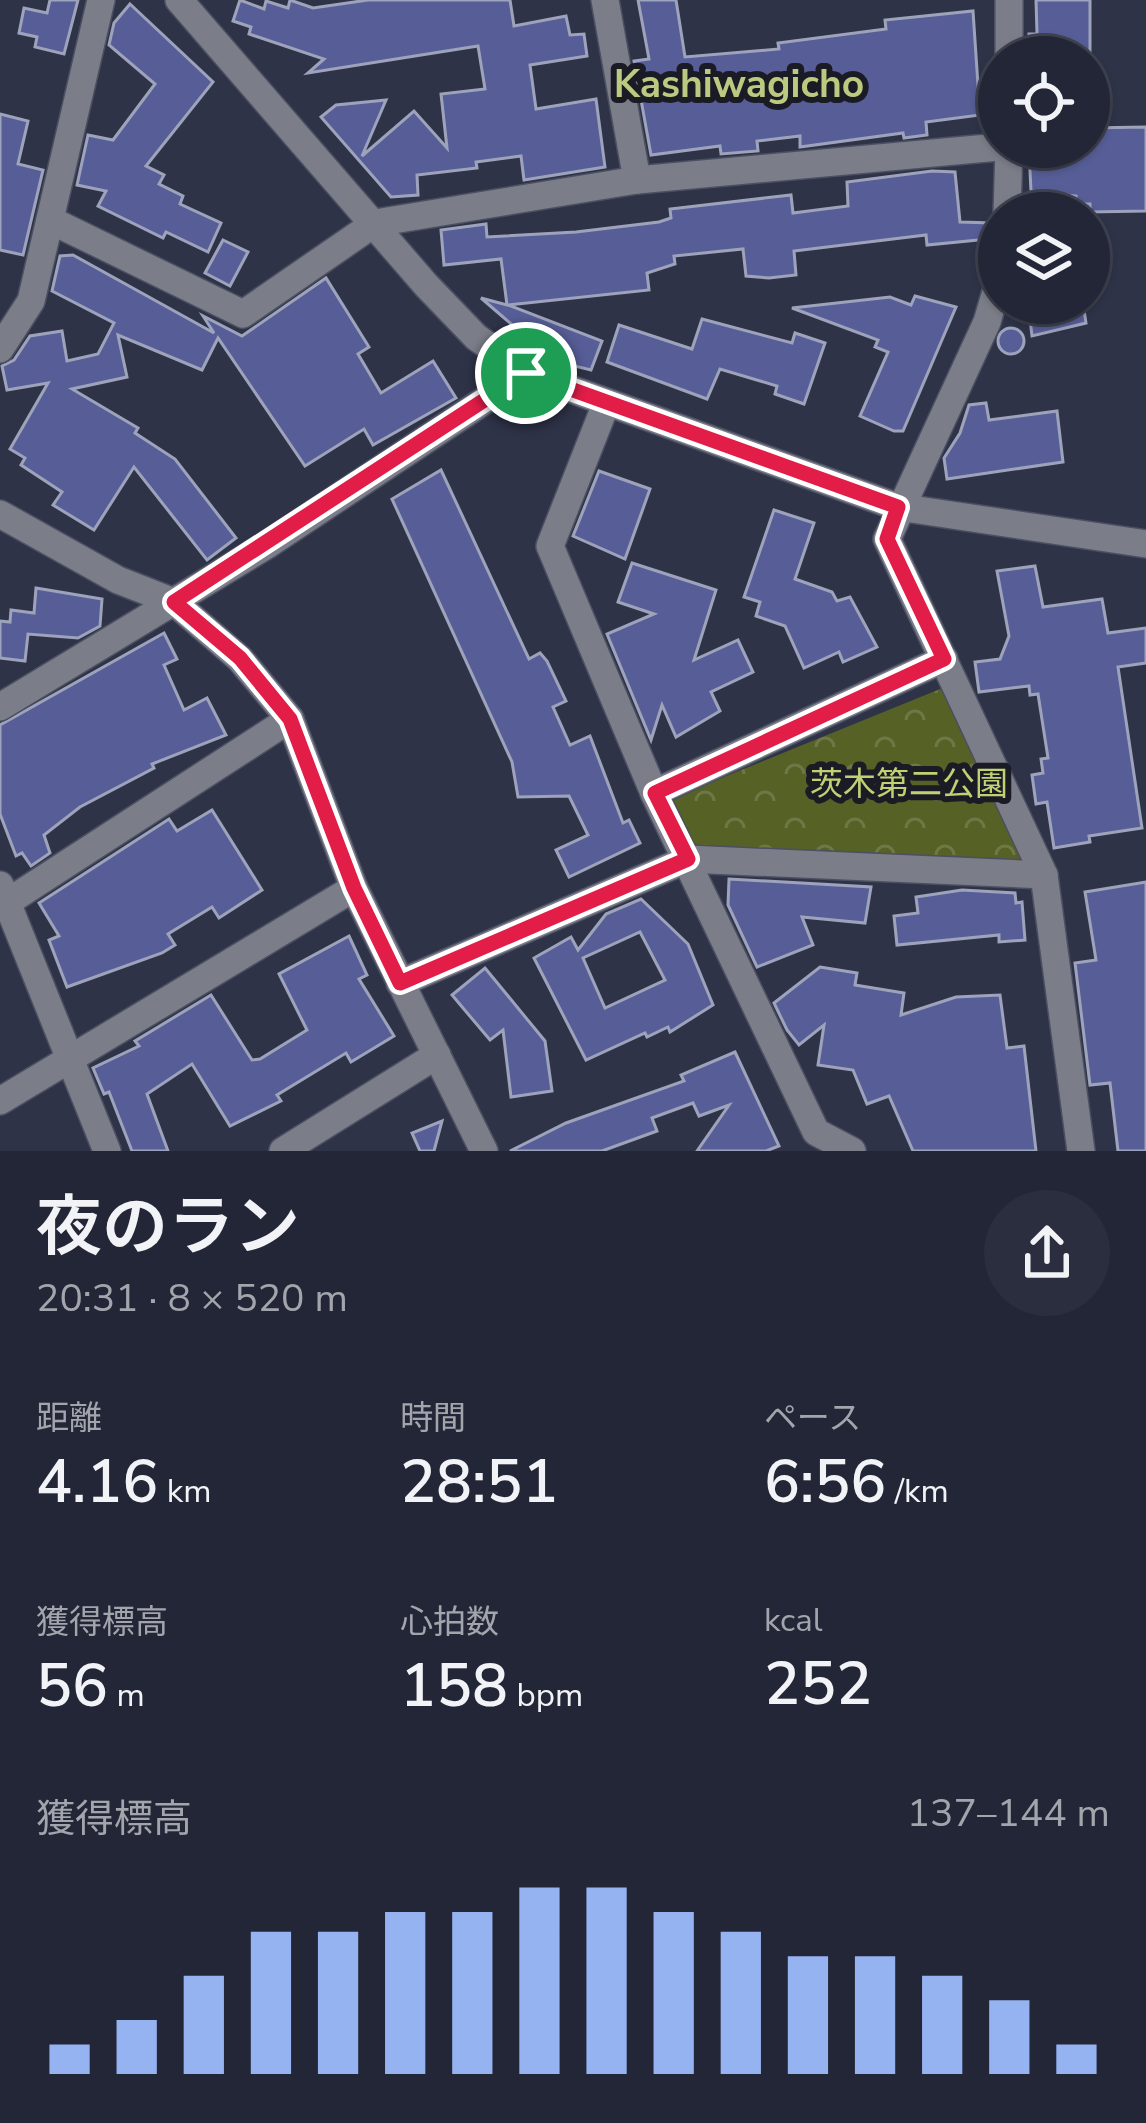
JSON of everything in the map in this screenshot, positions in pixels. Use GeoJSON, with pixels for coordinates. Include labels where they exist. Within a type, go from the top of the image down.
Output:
{"type":"FeatureCollection","features":[{"type":"Feature","properties":{"kind":"street"},"geometry":{"type":"LineString","coordinates":[[0,349],[31,301],[101,0]]}},
{"type":"Feature","properties":{"kind":"street"},"geometry":{"type":"LineString","coordinates":[[179,0],[476,337],[526,373],[898,507],[1146,544]]}},
{"type":"Feature","properties":{"kind":"street"},"geometry":{"type":"LineString","coordinates":[[605,0],[638,180]]}},
{"type":"Feature","properties":{"kind":"street"},"geometry":{"type":"LineString","coordinates":[[1009,0],[1009,36]]}},
{"type":"Feature","properties":{"kind":"street"},"geometry":{"type":"LineString","coordinates":[[50,220],[244,314],[375,223],[638,180],[978,149]]}},
{"type":"Feature","properties":{"kind":"street"},"geometry":{"type":"LineString","coordinates":[[986,324],[887,539],[1044,875],[1081,1151]]}},
{"type":"Feature","properties":{"kind":"street"},"geometry":{"type":"LineString","coordinates":[[0,707],[174,602],[526,373]]}},
{"type":"Feature","properties":{"kind":"street"},"geometry":{"type":"LineString","coordinates":[[606,404],[550,545],[809,1142],[852,1151]]}},
{"type":"Feature","properties":{"kind":"street"},"geometry":{"type":"LineString","coordinates":[[0,514],[118,580],[174,602],[240,658],[290,719],[354,888],[484,1151]]}},
{"type":"Feature","properties":{"kind":"street"},"geometry":{"type":"LineString","coordinates":[[655,793],[944,659]]}},
{"type":"Feature","properties":{"kind":"street"},"geometry":{"type":"LineString","coordinates":[[107,1151],[2,898],[290,719]]}},
{"type":"Feature","properties":{"kind":"street"},"geometry":{"type":"LineString","coordinates":[[400,983],[688,859],[1044,875]]}},
{"type":"Feature","properties":{"kind":"street"},"geometry":{"type":"LineString","coordinates":[[0,1101],[354,888]]}},
{"type":"Feature","properties":{"kind":"street"},"geometry":{"type":"LineString","coordinates":[[283,1151],[437,1054]]}},
{"type":"Feature","properties":{"kind":"green space","name":"茨木第二公園"},"geometry":{"type":"Polygon","coordinates":[[[950,685],[1023,864],[695,849],[670,799],[950,685]]]}},
{"type":"Feature","properties":{"kind":"building"},"geometry":{"type":"Polygon","coordinates":[[[50,0],[78,0],[64,54],[35,47],[37,37],[19,33],[24,8],[47,13],[50,0]]]}},
{"type":"Feature","properties":{"kind":"building"},"geometry":{"type":"Polygon","coordinates":[[[240,0],[264,9],[266,1],[288,8],[290,0],[313,8],[368,0],[510,0],[514,26],[566,16],[570,35],[584,34],[587,56],[530,65],[536,109],[596,99],[605,167],[524,180],[521,156],[476,162],[477,168],[417,175],[418,195],[391,197],[321,117],[336,105],[386,100],[362,156],[414,111],[447,148],[441,94],[485,89],[478,46],[308,73],[324,59],[249,34],[251,27],[233,21],[240,0]]]}},
{"type":"Feature","properties":{"kind":"building"},"geometry":{"type":"Polygon","coordinates":[[[638,0],[676,0],[685,57],[779,49],[778,43],[886,29],[885,20],[973,11],[978,115],[926,122],[927,135],[904,138],[903,133],[800,147],[800,136],[757,141],[758,151],[721,154],[720,146],[651,155],[634,61],[649,59],[638,0]]]}},
{"type":"Feature","properties":{"kind":"building"},"geometry":{"type":"Polygon","coordinates":[[[1036,0],[1090,0],[1090,36],[1029,36],[1037,34],[1036,0]]]}},
{"type":"Feature","properties":{"kind":"building"},"geometry":{"type":"Polygon","coordinates":[[[130,4],[213,82],[146,166],[164,175],[159,184],[183,196],[180,204],[221,223],[208,252],[166,232],[163,238],[98,206],[106,191],[77,185],[88,135],[113,140],[155,84],[109,45],[114,23],[130,4]]]}},
{"type":"Feature","properties":{"kind":"building"},"geometry":{"type":"Polygon","coordinates":[[[0,114],[28,121],[18,164],[43,170],[23,255],[0,250],[0,114]]]}},
{"type":"Feature","properties":{"kind":"building"},"geometry":{"type":"Polygon","coordinates":[[[1146,127],[1146,211],[1110,212],[1110,192],[1031,191],[1030,168],[1110,168],[1110,128],[1146,127]]]}},
{"type":"Feature","properties":{"kind":"building"},"geometry":{"type":"Polygon","coordinates":[[[955,172],[960,222],[978,223],[978,240],[927,245],[926,235],[794,251],[796,275],[769,278],[746,276],[743,249],[674,256],[675,264],[647,273],[649,290],[508,305],[602,341],[591,370],[554,361],[481,298],[507,305],[501,259],[444,265],[441,230],[486,224],[487,237],[576,232],[659,222],[671,218],[670,209],[791,195],[793,213],[848,206],[847,182],[955,172]]]}},
{"type":"Feature","properties":{"kind":"building"},"geometry":{"type":"Polygon","coordinates":[[[223,240],[248,252],[230,286],[205,273],[223,240]]]}},
{"type":"Feature","properties":{"kind":"building"},"geometry":{"type":"Polygon","coordinates":[[[73,255],[214,333],[203,316],[242,336],[326,278],[369,347],[358,354],[381,393],[433,361],[456,398],[373,445],[364,429],[305,466],[218,338],[202,370],[118,335],[127,377],[72,389],[138,428],[135,433],[175,459],[236,538],[207,560],[134,467],[94,530],[53,505],[62,492],[21,465],[25,458],[10,449],[48,383],[7,390],[2,366],[14,360],[30,336],[62,331],[67,361],[98,354],[114,323],[52,291],[60,256],[73,255]]]}},
{"type":"Feature","properties":{"kind":"building"},"geometry":{"type":"Polygon","coordinates":[[[915,296],[956,307],[903,431],[894,431],[860,416],[888,352],[875,347],[878,340],[792,308],[890,297],[911,305],[915,296]]]}},
{"type":"Feature","properties":{"kind":"building"},"geometry":{"type":"Polygon","coordinates":[[[702,319],[792,343],[795,333],[825,343],[804,404],[775,394],[777,386],[720,369],[707,399],[607,362],[619,325],[692,349],[702,319]]]}},
{"type":"Feature","properties":{"kind":"building"},"geometry":{"type":"Polygon","coordinates":[[[1031,324],[1082,324],[1032,336],[1031,324]]]}},
{"type":"Feature","properties":{"kind":"building"},"geometry":{"type":"Polygon","coordinates":[[[1011,328],[1024,341],[1011,354],[998,341],[1011,328]]]}},
{"type":"Feature","properties":{"kind":"building"},"geometry":{"type":"Polygon","coordinates":[[[986,403],[989,420],[1057,411],[1063,462],[947,479],[944,458],[960,433],[969,405],[986,403]]]}},
{"type":"Feature","properties":{"kind":"building"},"geometry":{"type":"Polygon","coordinates":[[[441,470],[529,659],[540,653],[566,701],[553,707],[570,745],[590,736],[623,823],[629,820],[640,843],[569,877],[556,850],[588,835],[569,796],[518,797],[512,762],[392,499],[441,470]]]}},
{"type":"Feature","properties":{"kind":"building"},"geometry":{"type":"Polygon","coordinates":[[[599,471],[650,489],[625,559],[573,536],[599,471]]]}},
{"type":"Feature","properties":{"kind":"building"},"geometry":{"type":"Polygon","coordinates":[[[774,510],[814,523],[795,579],[832,592],[837,601],[850,597],[877,647],[843,662],[839,652],[804,668],[785,626],[756,616],[760,602],[744,597],[774,510]]]}},
{"type":"Feature","properties":{"kind":"building"},"geometry":{"type":"Polygon","coordinates":[[[632,563],[716,590],[694,660],[738,640],[753,672],[711,692],[720,711],[676,737],[662,705],[651,740],[607,634],[654,614],[618,602],[632,563]]]}},
{"type":"Feature","properties":{"kind":"building"},"geometry":{"type":"Polygon","coordinates":[[[1035,566],[1043,607],[1102,599],[1108,633],[1146,628],[1146,663],[1118,667],[1142,828],[1089,836],[1090,842],[1054,848],[1047,802],[1036,804],[1032,775],[1043,773],[1041,759],[1048,758],[1038,694],[1030,695],[1029,686],[979,692],[975,662],[1000,659],[1009,636],[997,571],[1035,566]]]}},
{"type":"Feature","properties":{"kind":"building"},"geometry":{"type":"Polygon","coordinates":[[[36,588],[102,599],[100,626],[78,638],[28,634],[25,661],[0,658],[0,621],[10,622],[11,610],[34,613],[36,588]]]}},
{"type":"Feature","properties":{"kind":"building"},"geometry":{"type":"Polygon","coordinates":[[[164,633],[177,659],[164,665],[184,710],[207,698],[226,735],[152,764],[154,768],[80,807],[44,835],[50,853],[31,866],[22,853],[16,856],[0,814],[0,725],[164,633]]]}},
{"type":"Feature","properties":{"kind":"building"},"geometry":{"type":"Polygon","coordinates":[[[212,810],[262,890],[219,918],[212,907],[168,934],[175,945],[162,953],[67,987],[49,940],[59,936],[39,903],[169,819],[177,831],[212,810]]]}},
{"type":"Feature","properties":{"kind":"building"},"geometry":{"type":"Polygon","coordinates":[[[729,879],[871,887],[865,923],[802,917],[813,945],[757,967],[728,905],[729,879]]]}},
{"type":"Feature","properties":{"kind":"building"},"geometry":{"type":"Polygon","coordinates":[[[1146,882],[1146,1151],[1118,1151],[1110,1083],[1090,1085],[1075,963],[1096,960],[1085,892],[1146,882]]]}},
{"type":"Feature","properties":{"kind":"building"},"geometry":{"type":"Polygon","coordinates":[[[962,890],[1015,893],[1016,903],[1022,902],[1025,940],[999,942],[999,935],[897,945],[894,916],[918,913],[916,897],[962,890]]]}},
{"type":"Feature","properties":{"kind":"building"},"geometry":{"type":"Polygon","coordinates":[[[641,899],[688,944],[713,1005],[670,1032],[668,1027],[647,1037],[645,1033],[586,1060],[534,958],[571,937],[578,950],[606,914],[641,899]],[[640,932],[583,958],[605,1008],[665,980],[640,932]]]}},
{"type":"Feature","properties":{"kind":"building"},"geometry":{"type":"Polygon","coordinates":[[[349,936],[367,975],[359,979],[394,1036],[351,1062],[346,1053],[277,1095],[281,1101],[230,1126],[192,1064],[147,1094],[168,1151],[132,1151],[109,1092],[104,1094],[93,1068],[139,1046],[135,1041],[211,995],[252,1060],[260,1059],[307,1030],[279,974],[349,936]]]}},
{"type":"Feature","properties":{"kind":"building"},"geometry":{"type":"Polygon","coordinates":[[[820,967],[857,973],[855,985],[904,993],[901,1015],[956,997],[1000,995],[1007,1048],[1024,1046],[1036,1151],[913,1151],[889,1096],[867,1104],[853,1070],[818,1065],[824,1025],[799,1045],[787,1030],[774,1003],[820,967]]]}},
{"type":"Feature","properties":{"kind":"building"},"geometry":{"type":"Polygon","coordinates":[[[485,968],[545,1041],[552,1091],[511,1097],[503,1030],[490,1040],[452,995],[485,968]]]}},
{"type":"Feature","properties":{"kind":"building"},"geometry":{"type":"Polygon","coordinates":[[[735,1052],[779,1146],[766,1151],[697,1151],[729,1105],[699,1116],[693,1103],[652,1118],[657,1131],[602,1151],[510,1151],[566,1123],[684,1081],[681,1075],[735,1052]]]}},
{"type":"Feature","properties":{"kind":"building"},"geometry":{"type":"Polygon","coordinates":[[[442,1121],[434,1151],[420,1151],[412,1133],[442,1121]]]}},
{"type":"Feature","properties":{"kind":"district","name":"Kashiwagicho"},"geometry":{"type":"Point","coordinates":[739,84]}},
{"type":"Feature","properties":{"kind":"route"},"geometry":{"type":"LineString","coordinates":[[526,373],[898,507],[887,539],[944,659],[655,793],[688,859],[400,983],[354,888],[290,719],[240,658],[174,602],[526,373]]}}]}
